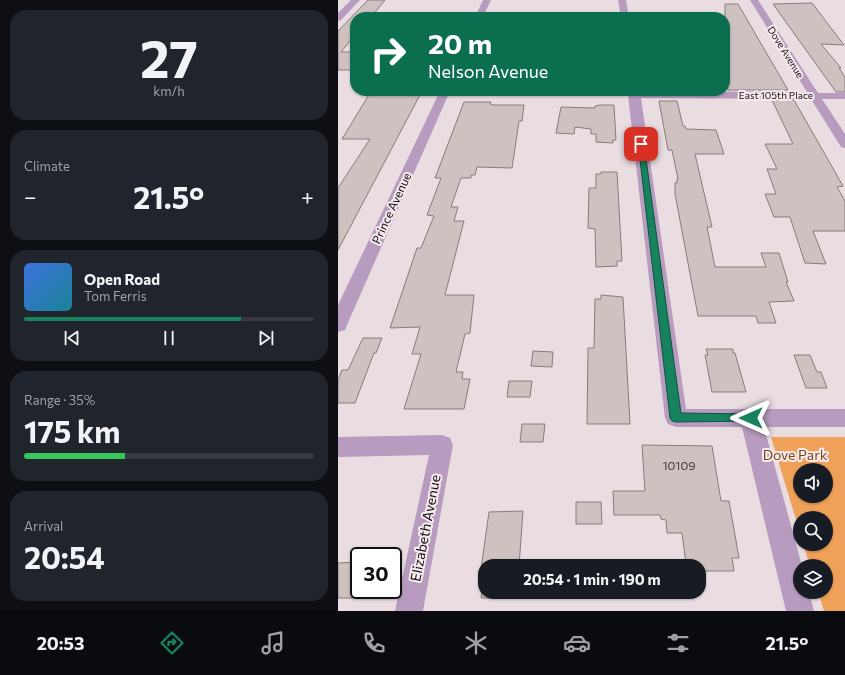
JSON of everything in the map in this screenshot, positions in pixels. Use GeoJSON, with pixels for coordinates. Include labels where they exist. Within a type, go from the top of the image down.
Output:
{"type":"FeatureCollection","features":[{"type":"Feature","properties":{"kind":"street"},"geometry":{"type":"LineString","coordinates":[[338,18],[356,0]]}},
{"type":"Feature","properties":{"kind":"street"},"geometry":{"type":"LineString","coordinates":[[481,12],[487,0]]}},
{"type":"Feature","properties":{"kind":"street"},"geometry":{"type":"LineString","coordinates":[[622,0],[623,12]]}},
{"type":"Feature","properties":{"kind":"street","name":"Dove Avenue"},"geometry":{"type":"LineString","coordinates":[[754,0],[845,144]]}},
{"type":"Feature","properties":{"kind":"street","name":"East 105th Place"},"geometry":{"type":"LineString","coordinates":[[730,94],[845,96]]}},
{"type":"Feature","properties":{"kind":"street","name":"Prince Avenue"},"geometry":{"type":"LineString","coordinates":[[338,325],[443,96]]}},
{"type":"Feature","properties":{"kind":"street"},"geometry":{"type":"LineString","coordinates":[[634,96],[676,418],[845,418]]}},
{"type":"Feature","properties":{"kind":"street"},"geometry":{"type":"LineString","coordinates":[[751,418],[800,611]]}},
{"type":"Feature","properties":{"kind":"street","name":"Elizabeth Avenue"},"geometry":{"type":"LineString","coordinates":[[338,447],[442,445],[408,611]]}},
{"type":"Feature","properties":{"kind":"green space","name":"Dove Park"},"geometry":{"type":"Polygon","coordinates":[[[771,437],[845,437],[845,611],[824,611],[820,599],[833,599],[833,559],[808,559],[805,551],[833,551],[833,511],[793,511],[771,437]]]}},
{"type":"Feature","properties":{"kind":"building"},"geometry":{"type":"Polygon","coordinates":[[[368,0],[385,0],[375,12],[356,12],[368,0]]]}},
{"type":"Feature","properties":{"kind":"building"},"geometry":{"type":"Polygon","coordinates":[[[812,3],[844,45],[821,44],[841,68],[839,68],[845,77],[845,92],[836,92],[773,4],[812,3]]]}},
{"type":"Feature","properties":{"kind":"building"},"geometry":{"type":"Polygon","coordinates":[[[725,4],[738,4],[788,90],[730,90],[730,12],[725,12],[725,4]]]}},
{"type":"Feature","properties":{"kind":"building"},"geometry":{"type":"Polygon","coordinates":[[[350,19],[350,41],[341,52],[350,52],[350,70],[338,70],[338,31],[350,19]]]}},
{"type":"Feature","properties":{"kind":"building"},"geometry":{"type":"Polygon","coordinates":[[[368,96],[419,96],[338,250],[338,188],[370,139],[342,139],[368,96]]]}},
{"type":"Feature","properties":{"kind":"building"},"geometry":{"type":"Polygon","coordinates":[[[772,100],[794,100],[843,186],[837,187],[845,201],[845,231],[813,231],[826,264],[805,263],[790,217],[774,217],[765,194],[776,194],[767,169],[777,169],[765,144],[793,144],[772,100]]]}},
{"type":"Feature","properties":{"kind":"building"},"geometry":{"type":"Polygon","coordinates":[[[659,101],[677,101],[683,126],[685,126],[686,129],[716,130],[724,154],[695,154],[712,227],[707,227],[715,267],[766,267],[761,253],[779,253],[788,282],[786,282],[794,301],[769,302],[776,323],[758,323],[756,316],[698,316],[675,194],[675,183],[677,183],[678,179],[672,150],[668,150],[659,101]]]}},
{"type":"Feature","properties":{"kind":"building"},"geometry":{"type":"Polygon","coordinates":[[[464,102],[491,102],[490,104],[493,105],[524,105],[522,121],[519,121],[512,168],[477,167],[475,175],[471,175],[471,178],[461,178],[451,207],[458,207],[454,221],[464,221],[445,295],[474,295],[470,333],[465,334],[456,372],[463,372],[462,379],[470,379],[464,409],[404,409],[421,354],[412,354],[420,327],[390,328],[417,248],[421,248],[434,216],[427,215],[441,178],[435,178],[464,102]]]}},
{"type":"Feature","properties":{"kind":"building"},"geometry":{"type":"Polygon","coordinates":[[[614,105],[616,140],[613,140],[613,143],[596,142],[596,134],[591,134],[591,129],[575,127],[574,134],[556,133],[561,107],[595,108],[595,106],[614,105]]]}},
{"type":"Feature","properties":{"kind":"building"},"geometry":{"type":"Polygon","coordinates":[[[601,172],[617,172],[622,261],[617,261],[617,266],[596,267],[595,229],[588,228],[589,188],[596,188],[596,174],[601,174],[601,172]]]}},
{"type":"Feature","properties":{"kind":"building"},"geometry":{"type":"Polygon","coordinates":[[[601,295],[623,297],[630,424],[587,424],[588,348],[594,348],[595,299],[601,299],[601,295]]]}},
{"type":"Feature","properties":{"kind":"building"},"geometry":{"type":"Polygon","coordinates":[[[363,338],[382,338],[376,353],[374,353],[355,403],[338,403],[338,380],[342,370],[348,370],[363,338]]]}},
{"type":"Feature","properties":{"kind":"building"},"geometry":{"type":"Polygon","coordinates":[[[706,349],[733,349],[746,392],[712,392],[705,355],[708,355],[706,349]]]}},
{"type":"Feature","properties":{"kind":"building"},"geometry":{"type":"Polygon","coordinates":[[[533,351],[553,352],[552,367],[531,366],[533,351]]]}},
{"type":"Feature","properties":{"kind":"building"},"geometry":{"type":"Polygon","coordinates":[[[794,355],[810,355],[817,372],[821,372],[827,388],[806,388],[794,355]]]}},
{"type":"Feature","properties":{"kind":"building"},"geometry":{"type":"Polygon","coordinates":[[[509,381],[532,381],[530,397],[507,397],[509,381]]]}},
{"type":"Feature","properties":{"kind":"building"},"geometry":{"type":"Polygon","coordinates":[[[522,424],[545,424],[543,442],[520,442],[522,424]]]}},
{"type":"Feature","properties":{"kind":"building"},"geometry":{"type":"Polygon","coordinates":[[[642,445],[712,446],[721,501],[729,501],[739,558],[732,558],[734,571],[706,571],[706,559],[685,559],[682,533],[667,533],[666,520],[661,519],[660,515],[614,515],[613,491],[645,491],[642,445]]]}},
{"type":"Feature","properties":{"kind":"building"},"geometry":{"type":"Polygon","coordinates":[[[576,502],[601,502],[602,524],[576,524],[576,502]]]}},
{"type":"Feature","properties":{"kind":"building"},"geometry":{"type":"Polygon","coordinates":[[[523,511],[520,559],[482,559],[489,512],[523,511]]]}},
{"type":"Feature","properties":{"kind":"building"},"geometry":{"type":"Polygon","coordinates":[[[350,562],[350,598],[338,598],[338,563],[350,562]]]}},
{"type":"Feature","properties":{"kind":"route"},"geometry":{"type":"LineString","coordinates":[[641,144],[676,418],[751,418]]}}]}
